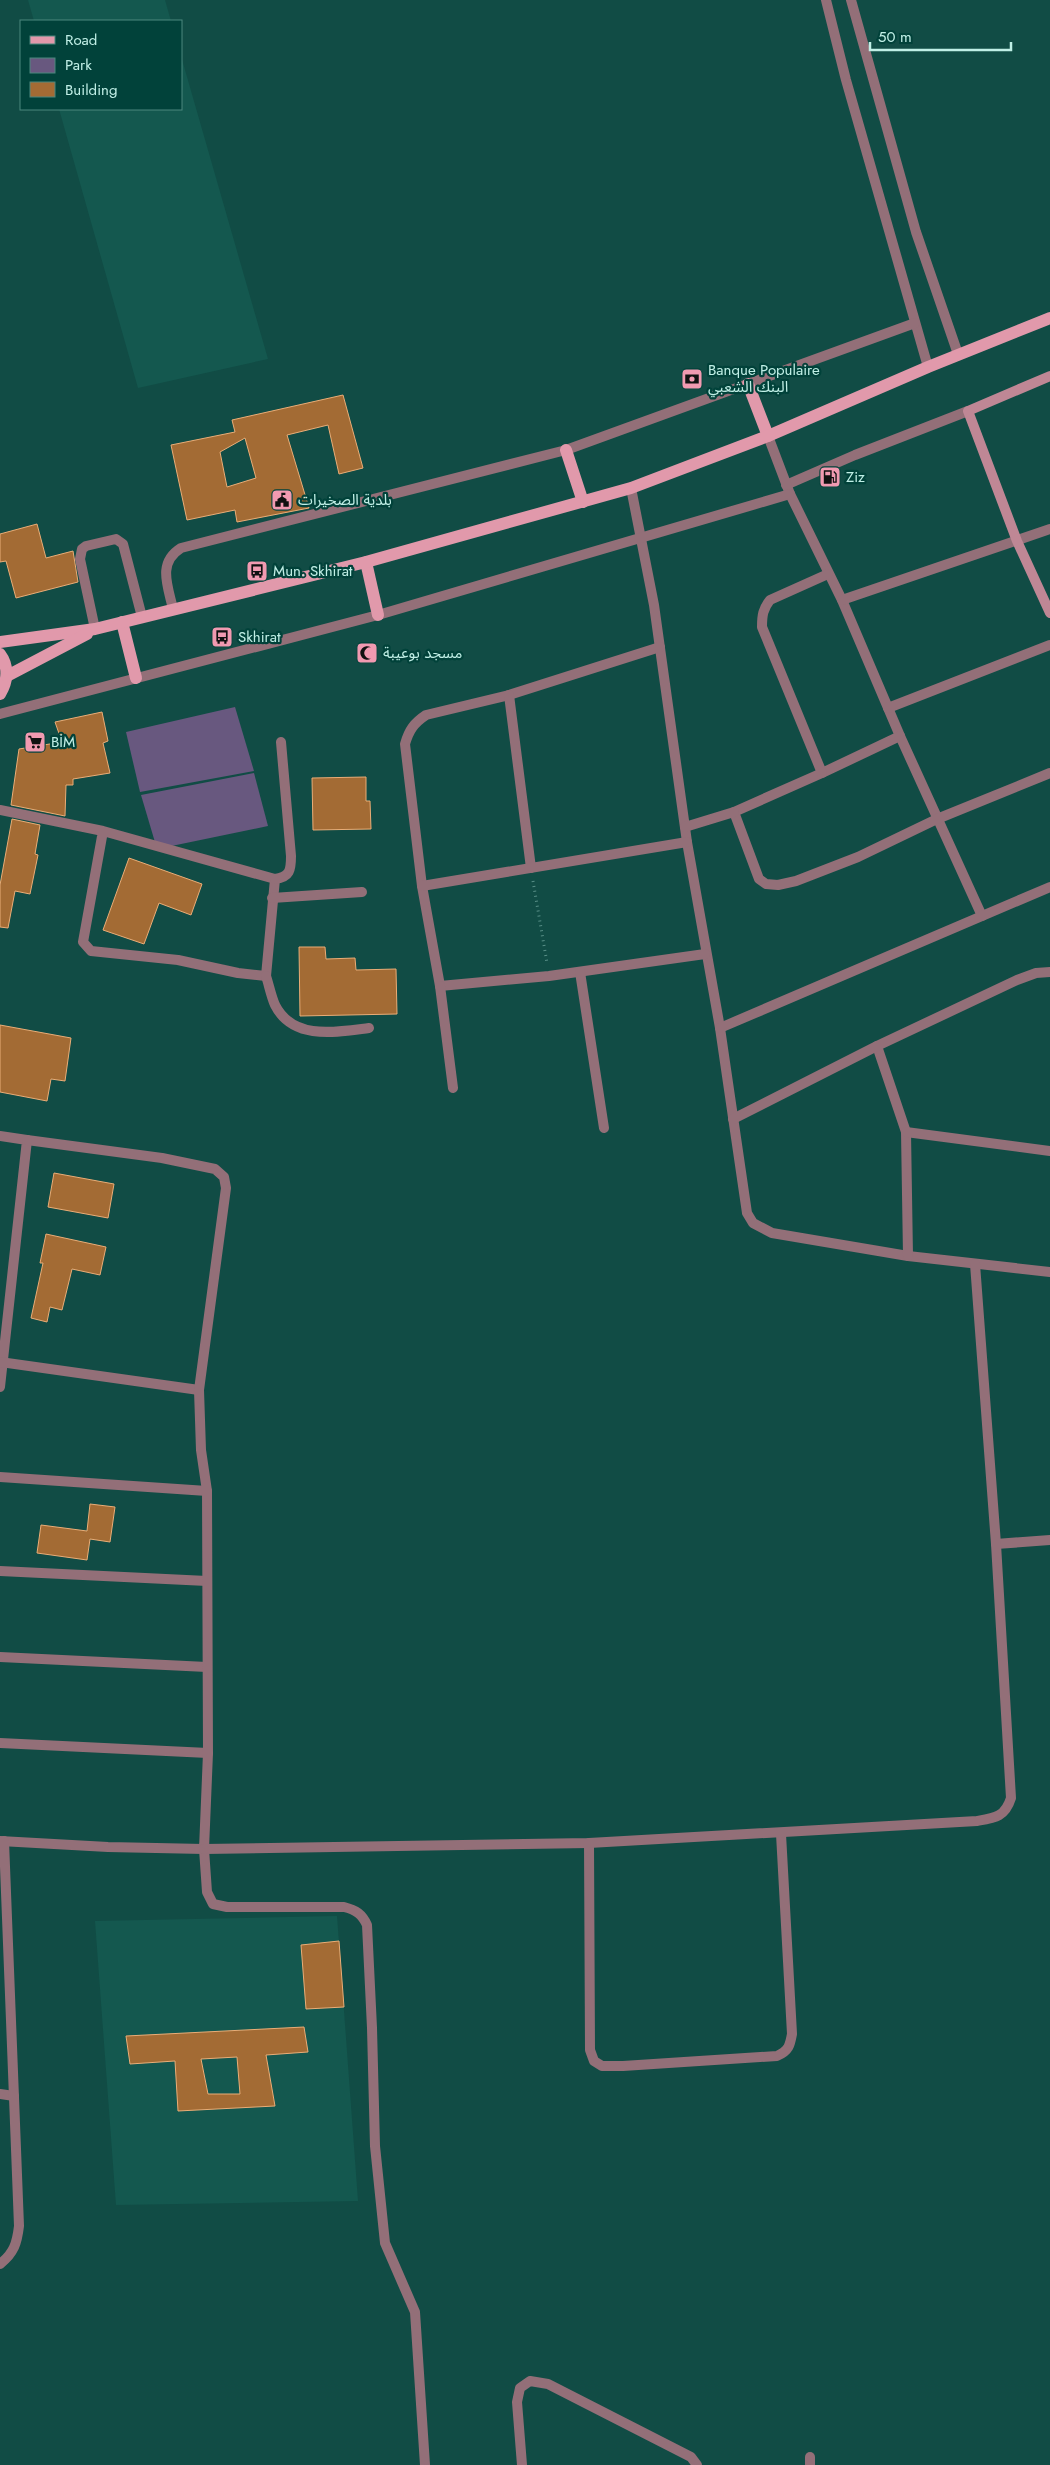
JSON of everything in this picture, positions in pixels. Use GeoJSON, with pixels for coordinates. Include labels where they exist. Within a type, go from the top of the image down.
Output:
{"type":"FeatureCollection","features":[{"type":"Feature","properties":{"kind":"main road"},"geometry":{"type":"LineString","coordinates":[[0,642],[96,629],[366,562],[631,488],[768,436],[928,366],[1050,318]]}},
{"type":"Feature","properties":{"kind":"main road"},"geometry":{"type":"LineString","coordinates":[[748,384],[768,436]]}},
{"type":"Feature","properties":{"kind":"main road"},"geometry":{"type":"LineString","coordinates":[[566,450],[583,502]]}},
{"type":"Feature","properties":{"kind":"main road"},"geometry":{"type":"LineString","coordinates":[[366,562],[378,615]]}},
{"type":"Feature","properties":{"kind":"main road"},"geometry":{"type":"LineString","coordinates":[[122,622],[136,678]]}},
{"type":"Feature","properties":{"kind":"main road"},"geometry":{"type":"LineString","coordinates":[[7,676],[96,629]]}},
{"type":"Feature","properties":{"kind":"main road"},"geometry":{"type":"LineString","coordinates":[[0,654],[6,666],[7,676],[0,694]]}},
{"type":"Feature","properties":{"kind":"street"},"geometry":{"type":"LineString","coordinates":[[826,0],[846,80],[928,366]]}},
{"type":"Feature","properties":{"kind":"street"},"geometry":{"type":"LineString","coordinates":[[851,0],[916,232],[958,354]]}},
{"type":"Feature","properties":{"kind":"street"},"geometry":{"type":"LineString","coordinates":[[173,609],[165,572],[168,560],[181,548],[566,450],[915,323]]}},
{"type":"Feature","properties":{"kind":"street"},"geometry":{"type":"LineString","coordinates":[[0,714],[378,615],[642,538],[788,490],[855,455],[968,411],[1050,376]]}},
{"type":"Feature","properties":{"kind":"street"},"geometry":{"type":"LineString","coordinates":[[968,411],[1017,541],[1050,613]]}},
{"type":"Feature","properties":{"kind":"street"},"geometry":{"type":"LineString","coordinates":[[768,436],[788,490],[842,600],[900,736],[982,916]]}},
{"type":"Feature","properties":{"kind":"street"},"geometry":{"type":"LineString","coordinates":[[631,488],[642,538],[660,647],[687,842],[705,954],[720,1028],[746,1205],[753,1223],[772,1233],[908,1256],[1050,1272]]}},
{"type":"Feature","properties":{"kind":"street"},"geometry":{"type":"LineString","coordinates":[[842,600],[1050,529]]}},
{"type":"Feature","properties":{"kind":"street"},"geometry":{"type":"LineString","coordinates":[[96,629],[80,559],[82,549],[86,546],[111,539],[120,541],[123,544],[142,617]]}},
{"type":"Feature","properties":{"kind":"street"},"geometry":{"type":"LineString","coordinates":[[822,774],[762,627],[762,616],[764,608],[770,600],[828,574]]}},
{"type":"Feature","properties":{"kind":"street"},"geometry":{"type":"LineString","coordinates":[[888,708],[1050,645]]}},
{"type":"Feature","properties":{"kind":"street"},"geometry":{"type":"LineString","coordinates":[[454,1088],[440,986],[422,886],[405,744],[408,731],[426,715],[509,695],[660,647]]}},
{"type":"Feature","properties":{"kind":"street"},"geometry":{"type":"LineString","coordinates":[[509,695],[531,868]]}},
{"type":"Feature","properties":{"kind":"street"},"geometry":{"type":"LineString","coordinates":[[685,827],[734,812],[822,774],[900,736]]}},
{"type":"Feature","properties":{"kind":"street"},"geometry":{"type":"LineString","coordinates":[[0,810],[103,831],[275,879],[287,875],[291,870],[281,742]]}},
{"type":"Feature","properties":{"kind":"street"},"geometry":{"type":"LineString","coordinates":[[734,812],[759,879],[766,884],[778,885],[796,881],[858,857],[938,819],[1050,773]]}},
{"type":"Feature","properties":{"kind":"street"},"geometry":{"type":"LineString","coordinates":[[103,831],[84,933],[83,942],[86,948],[91,951],[178,960],[238,973],[266,976]]}},
{"type":"Feature","properties":{"kind":"street"},"geometry":{"type":"LineString","coordinates":[[422,886],[687,842]]}},
{"type":"Feature","properties":{"kind":"street"},"geometry":{"type":"LineString","coordinates":[[275,879],[266,976],[275,1005],[280,1013],[297,1028],[329,1033],[369,1028]]}},
{"type":"Feature","properties":{"kind":"street"},"geometry":{"type":"LineString","coordinates":[[720,1028],[1050,887]]}},
{"type":"Feature","properties":{"kind":"street"},"geometry":{"type":"LineString","coordinates":[[272,898],[362,892]]}},
{"type":"Feature","properties":{"kind":"street"},"geometry":{"type":"LineString","coordinates":[[440,986],[549,976],[705,954]]}},
{"type":"Feature","properties":{"kind":"street"},"geometry":{"type":"LineString","coordinates":[[580,972],[604,1128]]}},
{"type":"Feature","properties":{"kind":"street"},"geometry":{"type":"LineString","coordinates":[[733,1119],[877,1046],[1017,980],[1050,972]]}},
{"type":"Feature","properties":{"kind":"street"},"geometry":{"type":"LineString","coordinates":[[877,1046],[906,1132],[908,1256]]}},
{"type":"Feature","properties":{"kind":"street"},"geometry":{"type":"LineString","coordinates":[[906,1132],[1050,1151]]}},
{"type":"Feature","properties":{"kind":"street"},"geometry":{"type":"LineString","coordinates":[[0,1136],[162,1158],[221,1172],[226,1188],[199,1390],[201,1450],[207,1491],[208,1753],[204,1849],[206,1892],[213,1904],[227,1907],[344,1907],[354,1910],[363,1916],[367,1925],[375,2146],[384,2243],[415,2312],[425,2465]]}},
{"type":"Feature","properties":{"kind":"street"},"geometry":{"type":"LineString","coordinates":[[0,1387],[27,1140]]}},
{"type":"Feature","properties":{"kind":"street"},"geometry":{"type":"LineString","coordinates":[[0,2264],[10,2257],[16,2244],[19,2226],[2,1841],[204,1849],[589,1843],[782,1834],[977,1821],[1000,1817],[1008,1808],[1011,1798],[996,1544],[975,1264]]}},
{"type":"Feature","properties":{"kind":"street"},"geometry":{"type":"LineString","coordinates":[[2,1362],[199,1390]]}},
{"type":"Feature","properties":{"kind":"street"},"geometry":{"type":"LineString","coordinates":[[0,1477],[207,1491]]}},
{"type":"Feature","properties":{"kind":"street"},"geometry":{"type":"LineString","coordinates":[[996,1544],[1050,1540]]}},
{"type":"Feature","properties":{"kind":"street"},"geometry":{"type":"LineString","coordinates":[[0,1571],[207,1581]]}},
{"type":"Feature","properties":{"kind":"street"},"geometry":{"type":"LineString","coordinates":[[0,1657],[207,1668]]}},
{"type":"Feature","properties":{"kind":"street"},"geometry":{"type":"LineString","coordinates":[[0,1743],[208,1753]]}},
{"type":"Feature","properties":{"kind":"street"},"geometry":{"type":"LineString","coordinates":[[589,1843],[590,2050],[594,2061],[602,2066],[623,2066],[777,2056],[786,2052],[790,2046],[792,2034],[782,1834]]}},
{"type":"Feature","properties":{"kind":"street"},"geometry":{"type":"LineString","coordinates":[[0,2094],[14,2096]]}},
{"type":"Feature","properties":{"kind":"street"},"geometry":{"type":"LineString","coordinates":[[522,2465],[517,2402],[520,2388],[530,2381],[548,2384],[691,2457],[697,2465]]}},
{"type":"Feature","properties":{"kind":"path"},"geometry":{"type":"LineString","coordinates":[[531,868],[549,976]]}},
{"type":"Feature","properties":{"kind":"shaded area"},"geometry":{"type":"Polygon","coordinates":[[[28,0],[165,0],[171,20],[34,20],[28,0]]]}},
{"type":"Feature","properties":{"kind":"shaded area"},"geometry":{"type":"Polygon","coordinates":[[[182,59],[268,359],[138,388],[59,110],[182,110],[182,59]]]}},
{"type":"Feature","properties":{"kind":"shaded area"},"geometry":{"type":"Polygon","coordinates":[[[337,1916],[358,2201],[116,2205],[95,1921],[337,1916]]]}},
{"type":"Feature","properties":{"kind":"green space"},"geometry":{"type":"Polygon","coordinates":[[[235,707],[254,771],[140,792],[126,732],[235,707]]]}},
{"type":"Feature","properties":{"kind":"green space"},"geometry":{"type":"Polygon","coordinates":[[[254,773],[268,826],[157,849],[141,795],[254,773]]]}},
{"type":"Feature","properties":{"kind":"building"},"geometry":{"type":"Polygon","coordinates":[[[343,395],[363,468],[339,474],[328,425],[287,435],[309,508],[237,522],[235,510],[187,520],[171,445],[235,432],[232,420],[343,395]],[[245,438],[220,452],[227,487],[256,478],[245,438]]]}},
{"type":"Feature","properties":{"kind":"building"},"geometry":{"type":"Polygon","coordinates":[[[37,524],[46,558],[73,551],[78,582],[16,598],[6,561],[0,562],[0,534],[37,524]]]}},
{"type":"Feature","properties":{"kind":"building"},"geometry":{"type":"Polygon","coordinates":[[[102,712],[108,741],[103,743],[110,773],[73,779],[73,785],[66,785],[65,816],[11,805],[19,749],[62,742],[55,722],[102,712]]]}},
{"type":"Feature","properties":{"kind":"building"},"geometry":{"type":"Polygon","coordinates":[[[366,777],[366,801],[370,801],[371,829],[313,830],[312,778],[366,777]]]}},
{"type":"Feature","properties":{"kind":"building"},"geometry":{"type":"Polygon","coordinates":[[[12,819],[40,825],[35,854],[38,855],[30,894],[15,891],[8,928],[0,927],[0,885],[12,819]]]}},
{"type":"Feature","properties":{"kind":"building"},"geometry":{"type":"Polygon","coordinates":[[[129,858],[202,884],[191,915],[159,903],[144,944],[103,930],[129,858]]]}},
{"type":"Feature","properties":{"kind":"building"},"geometry":{"type":"Polygon","coordinates":[[[299,947],[325,947],[326,959],[355,958],[356,970],[396,969],[397,1014],[300,1016],[299,947]]]}},
{"type":"Feature","properties":{"kind":"building"},"geometry":{"type":"Polygon","coordinates":[[[0,1025],[71,1038],[65,1081],[51,1079],[47,1101],[0,1092],[0,1025]]]}},
{"type":"Feature","properties":{"kind":"building"},"geometry":{"type":"Polygon","coordinates":[[[54,1173],[114,1184],[108,1218],[48,1207],[54,1173]]]}},
{"type":"Feature","properties":{"kind":"building"},"geometry":{"type":"Polygon","coordinates":[[[46,1234],[106,1247],[100,1275],[72,1269],[62,1310],[50,1307],[47,1322],[31,1318],[43,1263],[40,1263],[46,1234]]]}},
{"type":"Feature","properties":{"kind":"building"},"geometry":{"type":"Polygon","coordinates":[[[90,1504],[115,1507],[110,1542],[90,1539],[87,1560],[37,1553],[41,1525],[87,1531],[90,1504]]]}},
{"type":"Feature","properties":{"kind":"building"},"geometry":{"type":"Polygon","coordinates":[[[339,1941],[344,2007],[306,2009],[301,1945],[339,1941]]]}},
{"type":"Feature","properties":{"kind":"building"},"geometry":{"type":"Polygon","coordinates":[[[304,2027],[308,2052],[266,2055],[275,2106],[178,2111],[175,2061],[130,2064],[126,2036],[304,2027]],[[237,2057],[201,2059],[208,2094],[240,2094],[237,2057]]]}},
{"type":"Feature","properties":{"kind":"place","name":"Banque Populaire البنك الشعبي"},"geometry":{"type":"Point","coordinates":[692,379]}},
{"type":"Feature","properties":{"kind":"place","name":"Ziz"},"geometry":{"type":"Point","coordinates":[830,477]}},
{"type":"Feature","properties":{"kind":"place","name":"بلدية الصخيرات"},"geometry":{"type":"Point","coordinates":[282,500]}},
{"type":"Feature","properties":{"kind":"place","name":"Mun. Skhirat"},"geometry":{"type":"Point","coordinates":[257,571]}},
{"type":"Feature","properties":{"kind":"place","name":"Skhirat"},"geometry":{"type":"Point","coordinates":[222,637]}},
{"type":"Feature","properties":{"kind":"place","name":"مسجد بوعيبة"},"geometry":{"type":"Point","coordinates":[367,653]}},
{"type":"Feature","properties":{"kind":"place","name":"BİM"},"geometry":{"type":"Point","coordinates":[35,742]}}]}
